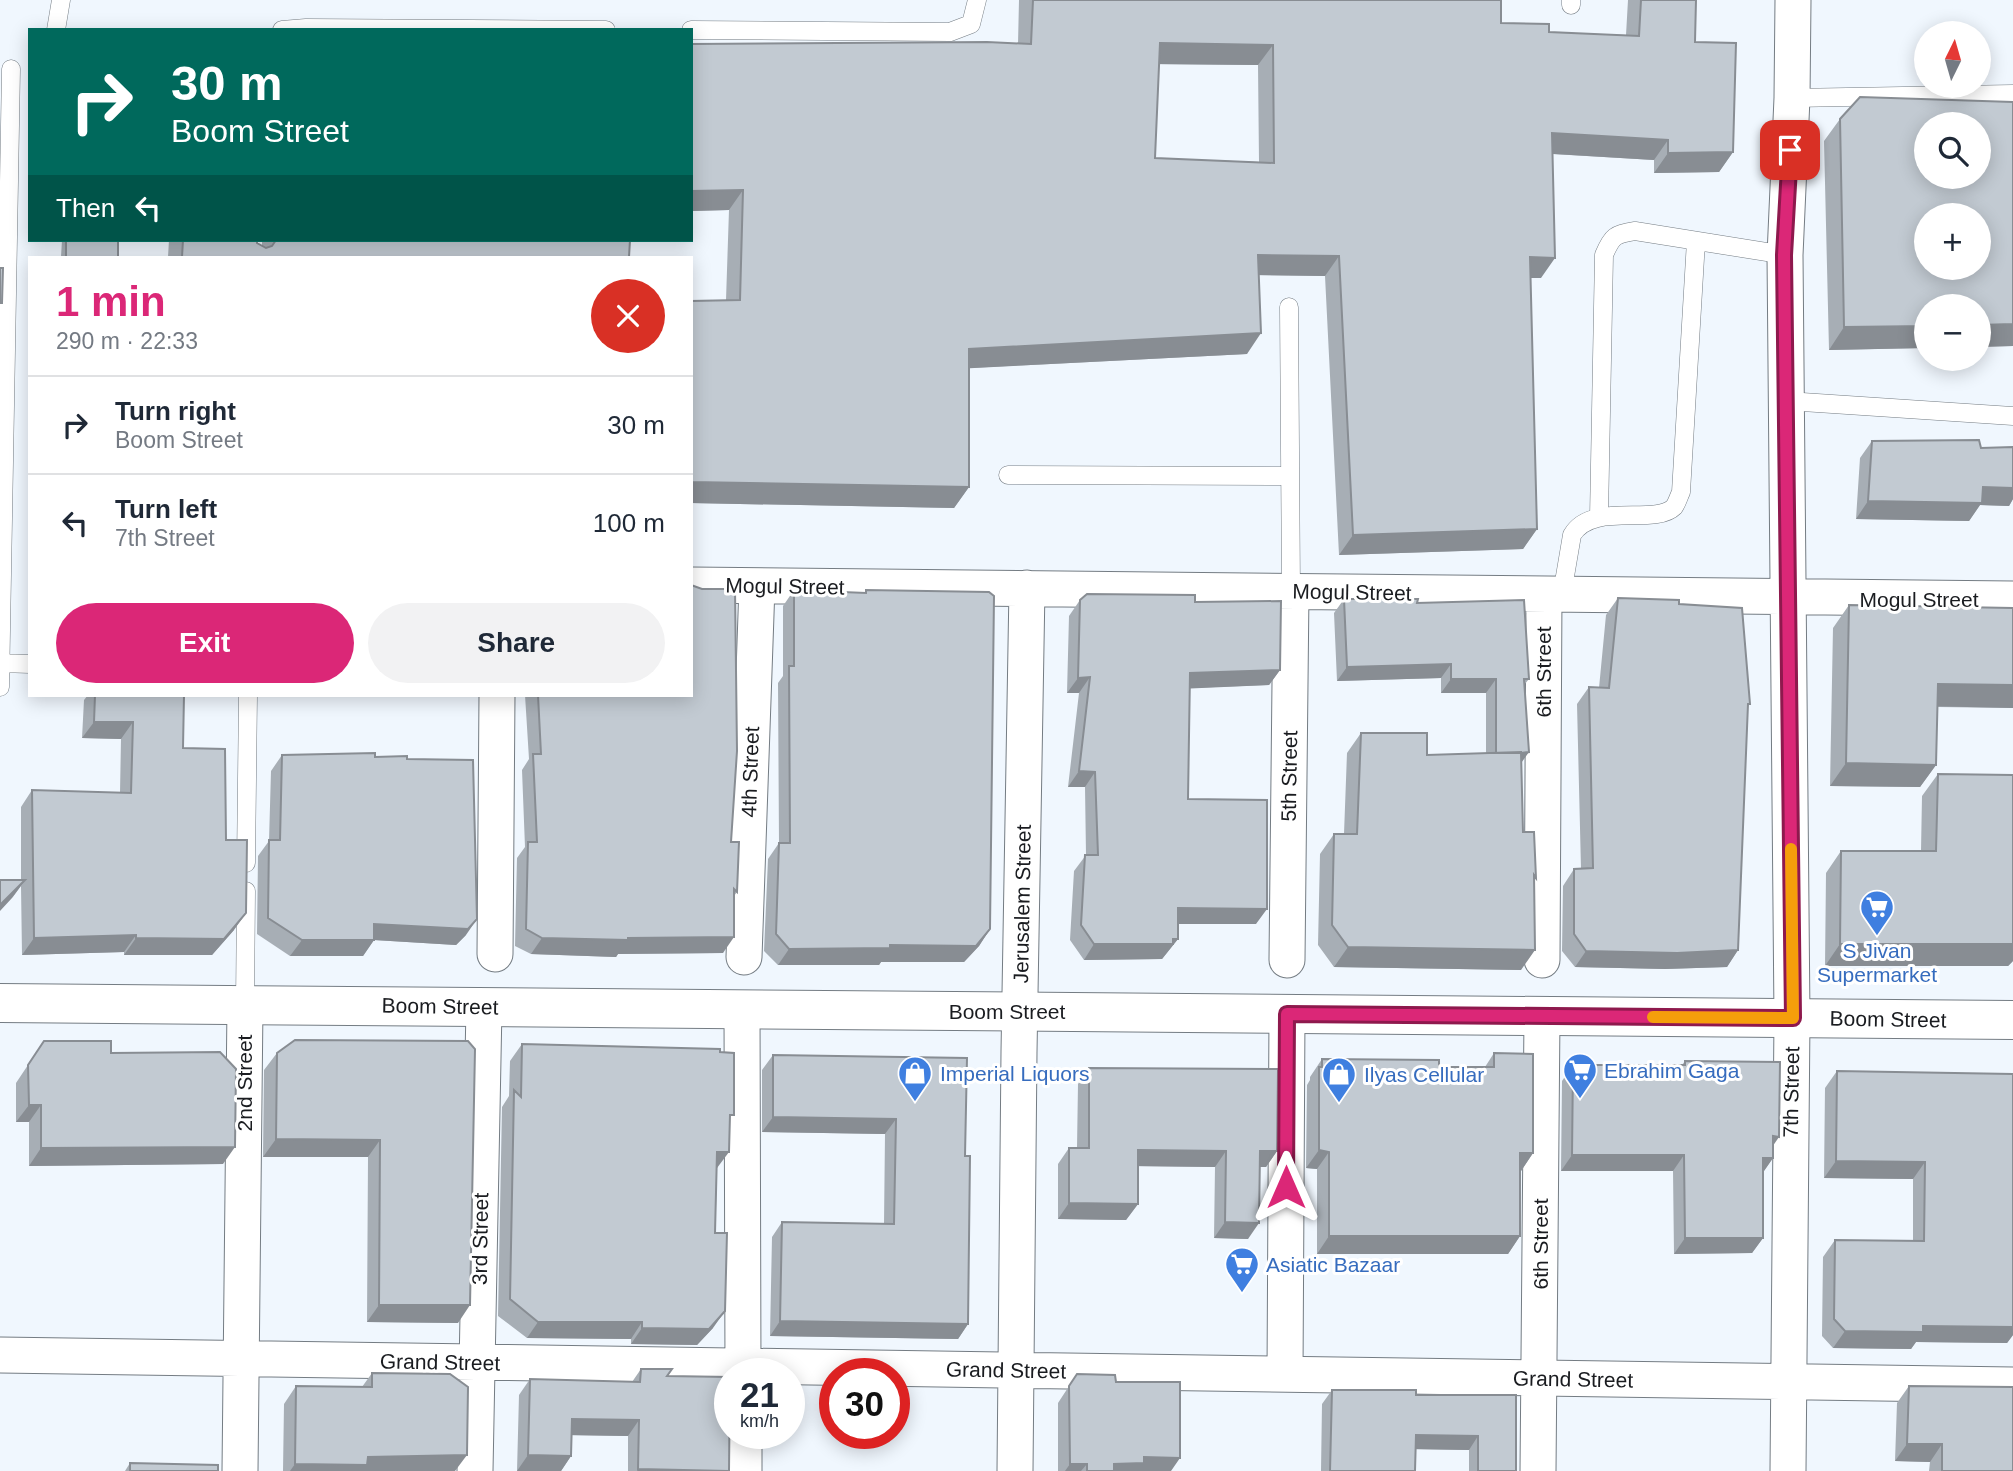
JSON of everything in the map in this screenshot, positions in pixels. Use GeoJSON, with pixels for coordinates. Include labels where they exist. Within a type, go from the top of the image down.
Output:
{"type":"FeatureCollection","features":[{"type":"Feature","properties":{"kind":"main road","name":"Boom Street"},"geometry":{"type":"LineString","coordinates":[[0,1003],[2013,1020]]}},
{"type":"Feature","properties":{"kind":"street","name":"7th Street"},"geometry":{"type":"LineString","coordinates":[[1787,1471],[1793,1018],[1784,255],[1792,98],[1793,0]]}},
{"type":"Feature","properties":{"kind":"street","name":"Mogul Street"},"geometry":{"type":"LineString","coordinates":[[693,585],[2013,599]]}},
{"type":"Feature","properties":{"kind":"street","name":"4th Street"},"geometry":{"type":"LineString","coordinates":[[744,957],[757,586]]}},
{"type":"Feature","properties":{"kind":"street","name":"Jerusalem Street"},"geometry":{"type":"LineString","coordinates":[[1014,1471],[1027,588]]}},
{"type":"Feature","properties":{"kind":"street","name":"5th Street"},"geometry":{"type":"LineString","coordinates":[[1287,960],[1291,591]]}},
{"type":"Feature","properties":{"kind":"street","name":"6th Street"},"geometry":{"type":"LineString","coordinates":[[1542,960],[1553,594]]}},
{"type":"Feature","properties":{"kind":"street"},"geometry":{"type":"LineString","coordinates":[[495,954],[497,697]]}},
{"type":"Feature","properties":{"kind":"street","name":"2nd Street"},"geometry":{"type":"LineString","coordinates":[[240,1471],[245,1005]]}},
{"type":"Feature","properties":{"kind":"street","name":"3rd Street"},"geometry":{"type":"LineString","coordinates":[[475,1471],[484,1007]]}},
{"type":"Feature","properties":{"kind":"street"},"geometry":{"type":"LineString","coordinates":[[743,1009],[743,1358]]}},
{"type":"Feature","properties":{"kind":"street"},"geometry":{"type":"LineString","coordinates":[[1285,1374],[1287,1014]]}},
{"type":"Feature","properties":{"kind":"street","name":"6th Street"},"geometry":{"type":"LineString","coordinates":[[1538,1471],[1542,1016]]}},
{"type":"Feature","properties":{"kind":"street","name":"Grand Street"},"geometry":{"type":"LineString","coordinates":[[0,1355],[714,1369]]}},
{"type":"Feature","properties":{"kind":"street","name":"Grand Street"},"geometry":{"type":"LineString","coordinates":[[805,1370],[1016,1370],[2013,1385]]}},
{"type":"Feature","properties":{"kind":"street"},"geometry":{"type":"LineString","coordinates":[[744,1449],[744,1471]]}},
{"type":"Feature","properties":{"kind":"lane"},"geometry":{"type":"LineString","coordinates":[[56,28],[61,0]]}},
{"type":"Feature","properties":{"kind":"lane"},"geometry":{"type":"LineString","coordinates":[[693,30],[950,32],[971,24],[977,0]]}},
{"type":"Feature","properties":{"kind":"lane"},"geometry":{"type":"LineString","coordinates":[[0,687],[6,69],[28,69]]}},
{"type":"Feature","properties":{"kind":"lane"},"geometry":{"type":"LineString","coordinates":[[1792,98],[2013,94]]}},
{"type":"Feature","properties":{"kind":"lane"},"geometry":{"type":"LineString","coordinates":[[1599,517],[1604,255],[1609,243],[1618,234],[1635,231],[1784,255]]}},
{"type":"Feature","properties":{"kind":"lane"},"geometry":{"type":"LineString","coordinates":[[1553,594],[1577,527],[1599,517],[1665,512],[1675,506],[1681,492],[1696,241]]}},
{"type":"Feature","properties":{"kind":"lane"},"geometry":{"type":"LineString","coordinates":[[1289,307],[1291,591]]}},
{"type":"Feature","properties":{"kind":"lane"},"geometry":{"type":"LineString","coordinates":[[1787,401],[2013,416]]}},
{"type":"Feature","properties":{"kind":"lane"},"geometry":{"type":"LineString","coordinates":[[1008,475],[1290,476]]}},
{"type":"Feature","properties":{"kind":"lane"},"geometry":{"type":"LineString","coordinates":[[1,663],[28,664]]}},
{"type":"Feature","properties":{"kind":"lane","name":"2nd Street"},"geometry":{"type":"LineString","coordinates":[[245,1005],[248,697]]}},
{"type":"Feature","properties":{"kind":"building"},"geometry":{"type":"Polygon","coordinates":[[[1033,0],[1501,0],[1501,23],[1549,24],[1549,32],[1639,36],[1641,0],[1696,0],[1695,42],[1736,43],[1733,152],[1668,153],[1668,140],[1552,133],[1555,258],[1530,257],[1537,529],[1353,535],[1339,256],[1258,255],[1261,333],[969,349],[969,487],[693,482],[693,301],[740,300],[743,190],[693,191],[693,44],[1031,44],[1033,0]],[[1160,43],[1155,158],[1274,163],[1273,45],[1160,43]]]}},
{"type":"Feature","properties":{"kind":"building"},"geometry":{"type":"Polygon","coordinates":[[[1860,97],[2013,102],[2013,324],[1991,325],[1991,294],[1914,294],[1914,326],[1844,327],[1840,119],[1860,97]]]}},
{"type":"Feature","properties":{"kind":"building"},"geometry":{"type":"Polygon","coordinates":[[[66,242],[118,242],[118,256],[66,256],[66,242]]]}},
{"type":"Feature","properties":{"kind":"building"},"geometry":{"type":"Polygon","coordinates":[[[183,242],[257,242],[266,248],[275,242],[630,242],[629,256],[182,256],[183,242]]]}},
{"type":"Feature","properties":{"kind":"building"},"geometry":{"type":"Polygon","coordinates":[[[0,268],[3,268],[2,303],[0,303],[0,268]]]}},
{"type":"Feature","properties":{"kind":"building"},"geometry":{"type":"Polygon","coordinates":[[[1979,440],[1981,448],[2013,447],[2013,488],[1983,487],[1982,503],[1868,501],[1872,441],[1979,440]]]}},
{"type":"Feature","properties":{"kind":"building"},"geometry":{"type":"Polygon","coordinates":[[[693,586],[702,589],[735,589],[737,751],[731,842],[739,842],[737,892],[734,889],[734,937],[628,940],[542,938],[526,929],[528,842],[537,842],[533,754],[541,754],[538,697],[693,697],[693,586]]]}},
{"type":"Feature","properties":{"kind":"building"},"geometry":{"type":"Polygon","coordinates":[[[794,590],[866,593],[866,590],[989,592],[994,596],[990,929],[976,946],[890,945],[890,948],[789,949],[776,934],[779,843],[790,843],[789,666],[794,666],[794,590]]]}},
{"type":"Feature","properties":{"kind":"building"},"geometry":{"type":"Polygon","coordinates":[[[1087,594],[1195,595],[1195,602],[1281,601],[1280,670],[1190,673],[1188,799],[1267,800],[1267,909],[1178,908],[1178,939],[1173,939],[1173,944],[1094,944],[1081,925],[1085,855],[1098,855],[1095,772],[1079,771],[1090,677],[1078,678],[1080,600],[1087,594]]]}},
{"type":"Feature","properties":{"kind":"building"},"geometry":{"type":"Polygon","coordinates":[[[1618,598],[1679,600],[1679,604],[1742,608],[1750,704],[1738,950],[1677,953],[1586,951],[1574,934],[1574,869],[1593,868],[1589,687],[1609,688],[1618,598]]]}},
{"type":"Feature","properties":{"kind":"building"},"geometry":{"type":"Polygon","coordinates":[[[1344,599],[1418,599],[1417,603],[1524,600],[1529,679],[1524,679],[1529,752],[1496,753],[1496,679],[1451,679],[1451,664],[1347,667],[1344,599]]]}},
{"type":"Feature","properties":{"kind":"building"},"geometry":{"type":"Polygon","coordinates":[[[1849,605],[2013,608],[2013,685],[1938,684],[1936,765],[1846,763],[1849,605]]]}},
{"type":"Feature","properties":{"kind":"building"},"geometry":{"type":"Polygon","coordinates":[[[95,697],[184,697],[183,748],[225,749],[226,840],[247,840],[246,913],[224,939],[136,938],[136,935],[34,938],[32,790],[131,793],[133,722],[94,722],[95,697]]]}},
{"type":"Feature","properties":{"kind":"building"},"geometry":{"type":"Polygon","coordinates":[[[1361,733],[1427,733],[1427,755],[1521,752],[1523,832],[1534,832],[1535,950],[1348,947],[1332,925],[1334,834],[1357,834],[1361,733]]]}},
{"type":"Feature","properties":{"kind":"building"},"geometry":{"type":"Polygon","coordinates":[[[375,753],[375,757],[473,760],[477,919],[468,929],[374,924],[374,940],[302,940],[268,918],[269,840],[280,840],[282,755],[375,753]]]}},
{"type":"Feature","properties":{"kind":"building"},"geometry":{"type":"Polygon","coordinates":[[[1938,774],[2013,775],[2013,944],[1840,944],[1841,851],[1936,851],[1938,774]]]}},
{"type":"Feature","properties":{"kind":"building"},"geometry":{"type":"Polygon","coordinates":[[[0,880],[25,880],[0,905],[0,880]]]}},
{"type":"Feature","properties":{"kind":"building"},"geometry":{"type":"Polygon","coordinates":[[[295,1040],[468,1041],[475,1049],[470,1305],[379,1305],[380,1140],[276,1139],[277,1053],[295,1040]]]}},
{"type":"Feature","properties":{"kind":"building"},"geometry":{"type":"Polygon","coordinates":[[[44,1041],[111,1041],[111,1053],[220,1052],[236,1069],[235,1147],[41,1148],[41,1105],[29,1105],[28,1065],[44,1041]]]}},
{"type":"Feature","properties":{"kind":"building"},"geometry":{"type":"Polygon","coordinates":[[[522,1044],[720,1049],[720,1052],[734,1053],[734,1115],[730,1115],[729,1152],[717,1152],[715,1233],[727,1233],[725,1311],[709,1329],[642,1328],[642,1322],[538,1322],[510,1299],[514,1090],[521,1097],[522,1044]]]}},
{"type":"Feature","properties":{"kind":"building"},"geometry":{"type":"Polygon","coordinates":[[[1494,1053],[1533,1054],[1533,1153],[1520,1153],[1520,1236],[1329,1236],[1329,1152],[1319,1150],[1319,1067],[1322,1067],[1322,1059],[1439,1060],[1439,1067],[1494,1067],[1494,1053]]]}},
{"type":"Feature","properties":{"kind":"building"},"geometry":{"type":"Polygon","coordinates":[[[773,1055],[967,1058],[965,1156],[970,1156],[968,1324],[780,1321],[782,1222],[894,1224],[896,1119],[773,1117],[773,1055]]]}},
{"type":"Feature","properties":{"kind":"building"},"geometry":{"type":"Polygon","coordinates":[[[1685,1061],[1780,1062],[1779,1137],[1773,1136],[1773,1158],[1763,1158],[1763,1238],[1685,1238],[1684,1155],[1572,1155],[1573,1065],[1685,1065],[1685,1061]]]}},
{"type":"Feature","properties":{"kind":"building"},"geometry":{"type":"Polygon","coordinates":[[[1089,1068],[1278,1069],[1277,1151],[1260,1151],[1259,1223],[1225,1222],[1226,1151],[1138,1150],[1138,1204],[1069,1203],[1069,1148],[1089,1148],[1089,1068]]]}},
{"type":"Feature","properties":{"kind":"building"},"geometry":{"type":"Polygon","coordinates":[[[1837,1071],[2013,1074],[2013,1327],[1923,1326],[1923,1332],[1845,1331],[1834,1319],[1835,1240],[1924,1241],[1925,1162],[1836,1161],[1837,1071]]]}},
{"type":"Feature","properties":{"kind":"building"},"geometry":{"type":"Polygon","coordinates":[[[641,1369],[672,1369],[667,1376],[714,1377],[714,1449],[729,1449],[729,1471],[638,1469],[639,1420],[572,1419],[571,1456],[528,1455],[530,1379],[640,1382],[641,1369]]]}},
{"type":"Feature","properties":{"kind":"building"},"geometry":{"type":"Polygon","coordinates":[[[372,1373],[450,1374],[468,1387],[467,1455],[368,1457],[367,1465],[295,1464],[296,1386],[372,1387],[372,1373]]]}},
{"type":"Feature","properties":{"kind":"building"},"geometry":{"type":"Polygon","coordinates":[[[1077,1374],[1115,1375],[1116,1382],[1180,1382],[1180,1458],[1144,1457],[1144,1463],[1114,1464],[1114,1471],[1087,1471],[1087,1464],[1070,1464],[1069,1386],[1077,1374]]]}},
{"type":"Feature","properties":{"kind":"building"},"geometry":{"type":"Polygon","coordinates":[[[1909,1386],[2013,1387],[2013,1471],[1942,1471],[1942,1444],[1907,1444],[1909,1386]]]}},
{"type":"Feature","properties":{"kind":"building"},"geometry":{"type":"Polygon","coordinates":[[[1332,1390],[1416,1390],[1416,1395],[1516,1395],[1516,1471],[1478,1471],[1478,1436],[1416,1435],[1415,1471],[1330,1471],[1332,1390]]]}},
{"type":"Feature","properties":{"kind":"building"},"geometry":{"type":"Polygon","coordinates":[[[130,1463],[218,1465],[218,1471],[130,1471],[130,1463]]]}},
{"type":"Feature","properties":{"kind":"slow traffic"},"geometry":{"type":"LineString","coordinates":[[1653,1017],[1793,1018],[1791,849]]}},
{"type":"Feature","properties":{"kind":"place","name":"S Jivan Supermarket"},"geometry":{"type":"Point","coordinates":[1877,937]}},
{"type":"Feature","properties":{"kind":"place","name":"Ebrahim Gaga"},"geometry":{"type":"Point","coordinates":[1580,1100]}},
{"type":"Feature","properties":{"kind":"place","name":"Imperial Liquors"},"geometry":{"type":"Point","coordinates":[915,1103]}},
{"type":"Feature","properties":{"kind":"place","name":"Ilyas Cellular"},"geometry":{"type":"Point","coordinates":[1339,1104]}},
{"type":"Feature","properties":{"kind":"place","name":"Asiatic Bazaar"},"geometry":{"type":"Point","coordinates":[1242,1294]}},
{"type":"Feature","properties":{"kind":"route"},"geometry":{"type":"LineString","coordinates":[[1286,1187],[1287,1014],[1793,1018],[1784,255],[1790,150]]}}]}
